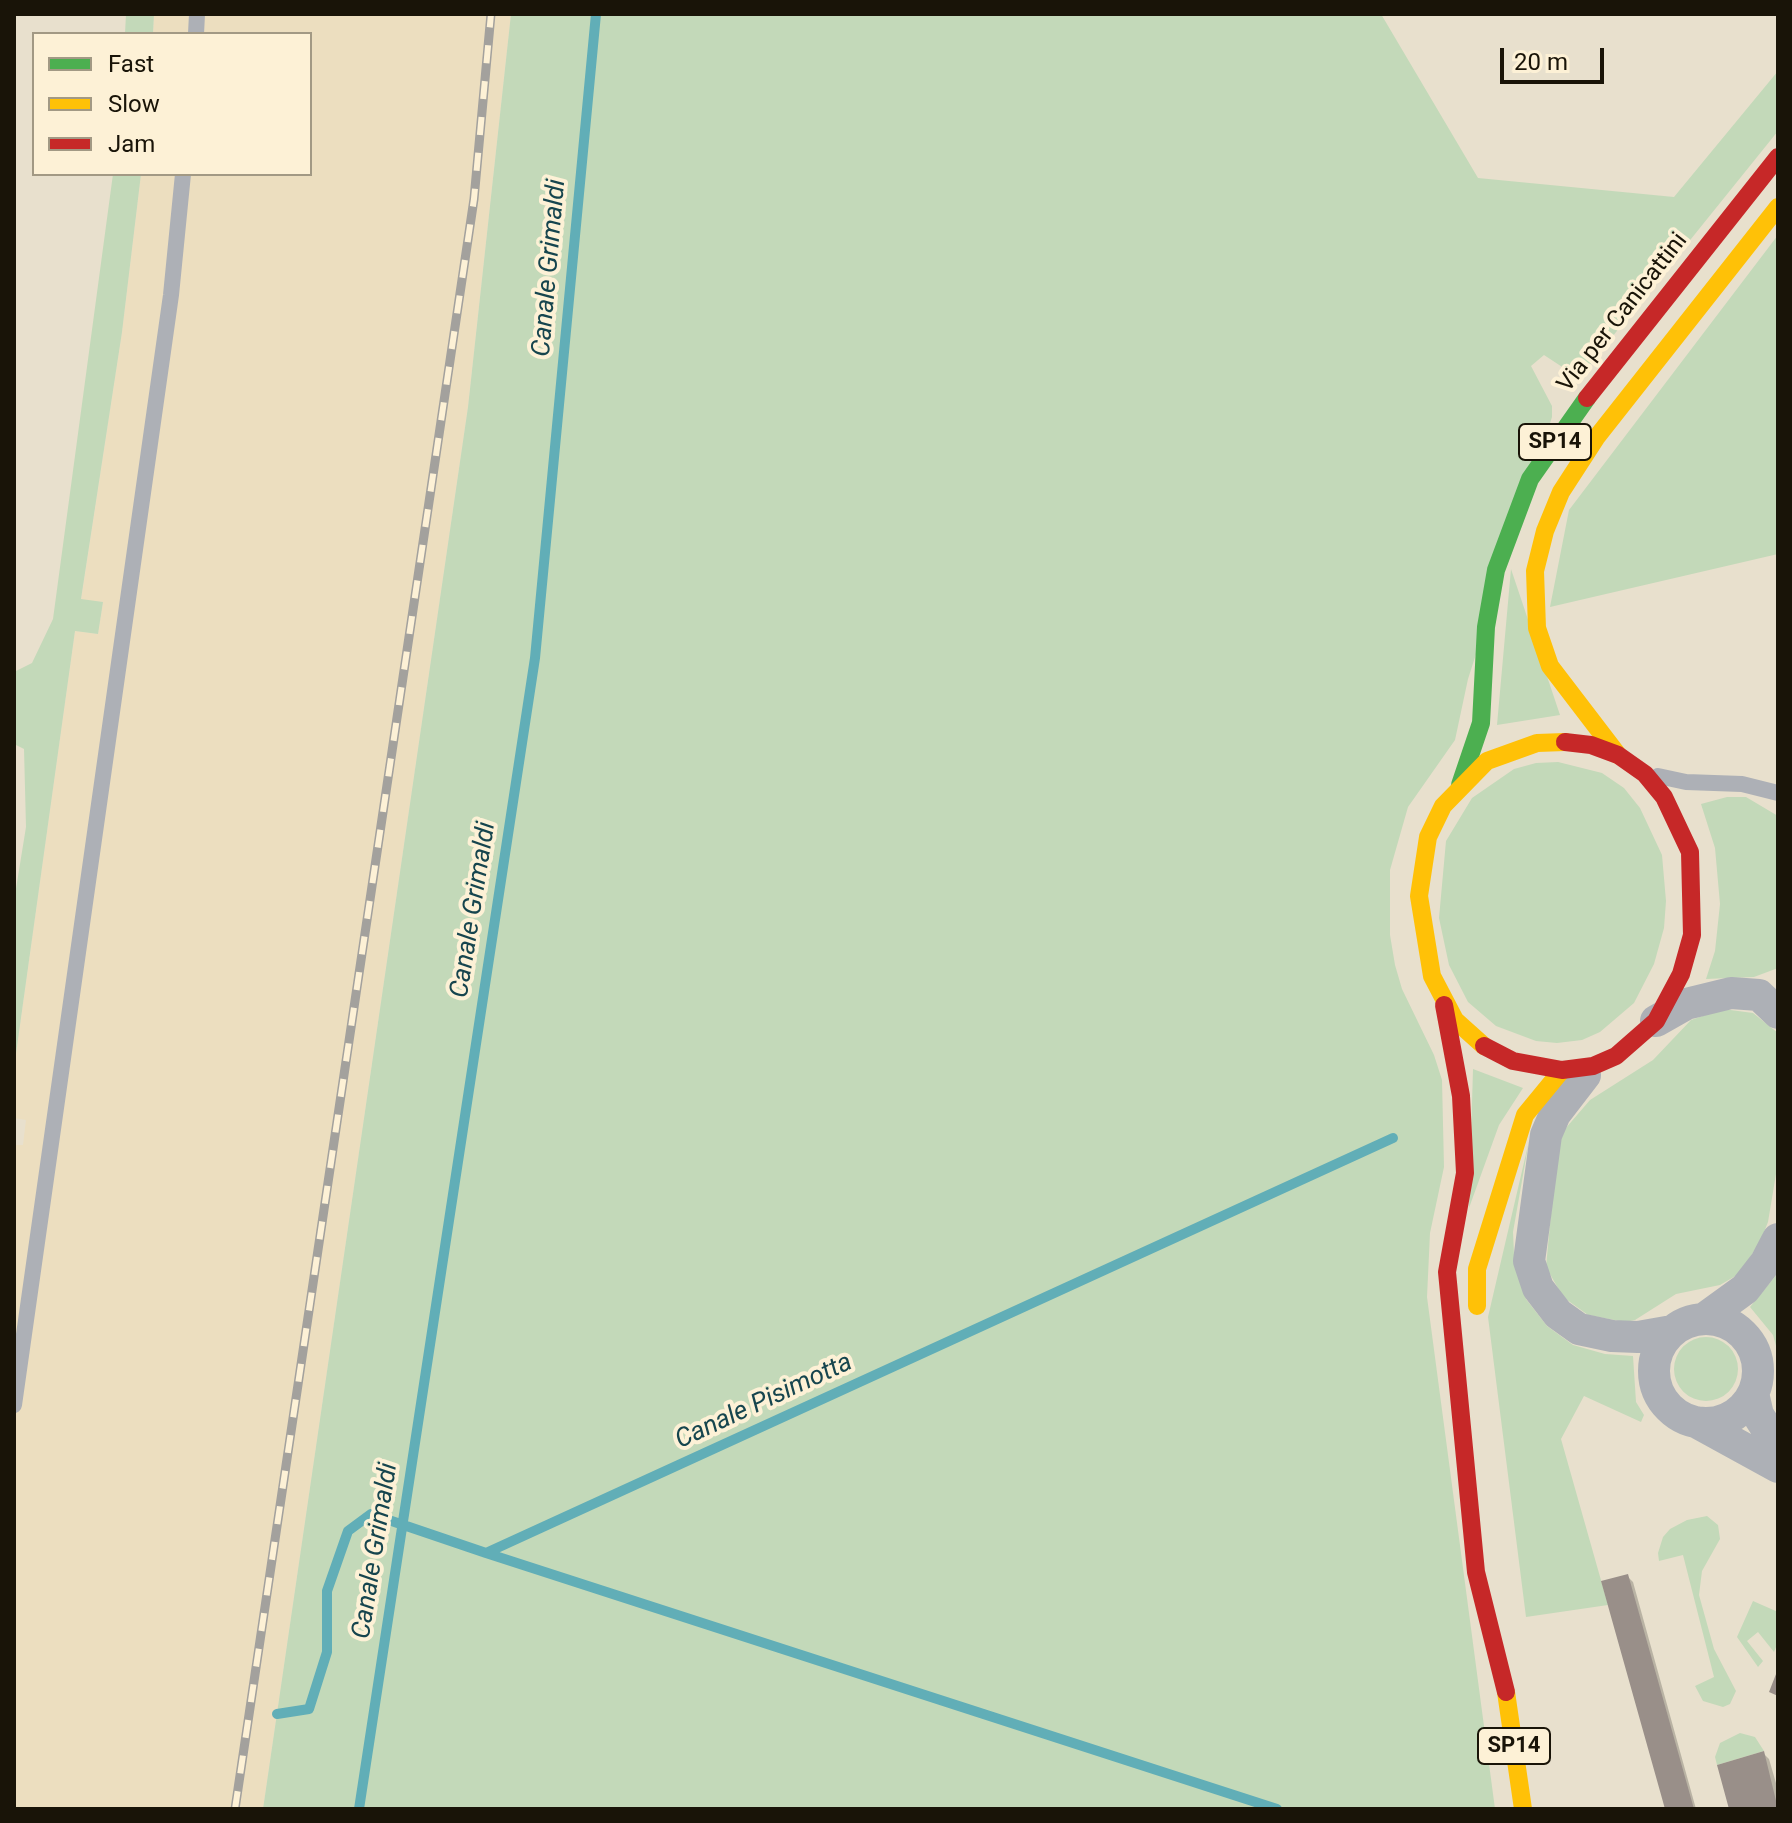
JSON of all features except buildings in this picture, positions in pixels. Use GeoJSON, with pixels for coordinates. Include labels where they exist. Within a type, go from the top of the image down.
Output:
{"type":"FeatureCollection","features":[{"type":"Feature","properties":{"kind":"main road","name":"Via per Canicattini"},"geometry":{"type":"LineString","coordinates":[[1460,785],[1481,723],[1486,627],[1496,570],[1530,479],[1624,348],[1778,157]]}},
{"type":"Feature","properties":{"kind":"main road","name":"SP14"},"geometry":{"type":"LineString","coordinates":[[1618,755],[1562,685],[1550,666],[1537,628],[1535,571],[1545,531],[1561,492],[1596,438],[1778,207]]}},
{"type":"Feature","properties":{"kind":"main road"},"geometry":{"type":"LineString","coordinates":[[1444,1002],[1455,1020],[1489,1050],[1525,1065],[1578,1068],[1616,1056],[1656,1021],[1670,1000],[1692,935],[1693,880],[1690,852],[1678,822],[1645,774],[1618,755],[1591,745],[1537,743],[1487,761],[1460,785],[1443,806],[1428,837],[1419,896],[1425,950],[1444,1002],[1461,1096],[1465,1173],[1447,1272],[1476,1572],[1505,1683]]}},
{"type":"Feature","properties":{"kind":"main road"},"geometry":{"type":"LineString","coordinates":[[1476,1320],[1477,1269],[1504,1173],[1525,1115],[1578,1068]]}},
{"type":"Feature","properties":{"kind":"main road"},"geometry":{"type":"LineString","coordinates":[[1505,1611],[1505,1683]]}},
{"type":"Feature","properties":{"kind":"main road","name":"SP14"},"geometry":{"type":"LineString","coordinates":[[1505,1683],[1523,1809]]}},
{"type":"Feature","properties":{"kind":"street"},"geometry":{"type":"LineString","coordinates":[[1656,1021],[1708,997],[1772,997]]}},
{"type":"Feature","properties":{"kind":"street"},"geometry":{"type":"LineString","coordinates":[[1578,1068],[1546,1135],[1529,1261],[1538,1288],[1558,1314],[1579,1329],[1638,1337],[1672,1331]]}},
{"type":"Feature","properties":{"kind":"street"},"geometry":{"type":"LineString","coordinates":[[1778,1239],[1766,1262],[1745,1289],[1705,1318],[1687,1322],[1672,1331],[1661,1344],[1654,1376],[1667,1406],[1680,1416],[1778,1467]]}},
{"type":"Feature","properties":{"kind":"street"},"geometry":{"type":"LineString","coordinates":[[1696,1422],[1730,1418],[1744,1407],[1753,1393],[1758,1376],[1757,1359],[1750,1342],[1730,1325],[1705,1318]]}},
{"type":"Feature","properties":{"kind":"street"},"geometry":{"type":"LineString","coordinates":[[1753,1393],[1758,1415],[1778,1446]]}},
{"type":"Feature","properties":{"kind":"lane"},"geometry":{"type":"LineString","coordinates":[[14,1405],[171,295],[183,176]]}},
{"type":"Feature","properties":{"kind":"lane"},"geometry":{"type":"LineString","coordinates":[[1645,774],[1686,782],[1755,786],[1778,793]]}},
{"type":"Feature","properties":{"kind":"shaded area"},"geometry":{"type":"Polygon","coordinates":[[[154,14],[511,14],[468,407],[263,1809],[14,1809],[14,1145],[23,1145],[26,1120],[14,1118],[14,1068],[75,631],[98,634],[103,602],[81,600],[122,332],[141,176],[312,176],[312,32],[153,32],[154,14]]]}},
{"type":"Feature","properties":{"kind":"green space"},"geometry":{"type":"Polygon","coordinates":[[[126,14],[154,14],[153,32],[125,32],[126,14]]]}},
{"type":"Feature","properties":{"kind":"green space"},"geometry":{"type":"Polygon","coordinates":[[[511,14],[1381,14],[1478,178],[1674,197],[1778,71],[1778,131],[1579,378],[1544,355],[1531,366],[1552,406],[1552,417],[1468,679],[1455,740],[1408,807],[1390,870],[1390,935],[1395,965],[1402,989],[1434,1055],[1442,1080],[1444,1167],[1430,1233],[1427,1297],[1495,1809],[263,1809],[468,407],[511,14]]]}},
{"type":"Feature","properties":{"kind":"green space"},"geometry":{"type":"Polygon","coordinates":[[[113,176],[141,176],[122,332],[81,599],[103,602],[98,634],[75,631],[14,1068],[14,901],[26,827],[24,749],[14,744],[14,672],[32,663],[53,619],[113,176]]]}},
{"type":"Feature","properties":{"kind":"green space"},"geometry":{"type":"Polygon","coordinates":[[[1778,235],[1778,554],[1550,607],[1569,510],[1778,235]]]}},
{"type":"Feature","properties":{"kind":"green space"},"geometry":{"type":"Polygon","coordinates":[[[1511,569],[1560,715],[1497,725],[1511,569]]]}},
{"type":"Feature","properties":{"kind":"green space"},"geometry":{"type":"Polygon","coordinates":[[[1558,762],[1602,773],[1624,788],[1640,808],[1662,855],[1666,901],[1664,928],[1654,964],[1634,1003],[1600,1032],[1582,1040],[1557,1043],[1536,1041],[1496,1026],[1468,1002],[1449,965],[1439,918],[1446,841],[1472,798],[1514,769],[1536,763],[1558,762]]]}},
{"type":"Feature","properties":{"kind":"green space"},"geometry":{"type":"Polygon","coordinates":[[[1727,797],[1746,797],[1778,816],[1778,968],[1754,977],[1706,979],[1715,951],[1720,904],[1715,848],[1701,804],[1727,797]]]}},
{"type":"Feature","properties":{"kind":"green space"},"geometry":{"type":"Polygon","coordinates":[[[1723,1009],[1753,1013],[1778,1033],[1778,1162],[1768,1222],[1760,1242],[1739,1274],[1720,1285],[1676,1294],[1635,1320],[1625,1322],[1588,1315],[1563,1297],[1546,1267],[1557,1149],[1565,1129],[1590,1100],[1653,1060],[1691,1020],[1723,1009]]]}},
{"type":"Feature","properties":{"kind":"green space"},"geometry":{"type":"Polygon","coordinates":[[[1473,1069],[1523,1088],[1499,1125],[1469,1208],[1473,1069]]]}},
{"type":"Feature","properties":{"kind":"green space"},"geometry":{"type":"Polygon","coordinates":[[[1529,1141],[1513,1232],[1514,1254],[1526,1299],[1547,1326],[1573,1345],[1605,1354],[1633,1356],[1636,1402],[1644,1415],[1641,1422],[1584,1396],[1561,1439],[1608,1605],[1526,1617],[1488,1317],[1529,1141]]]}},
{"type":"Feature","properties":{"kind":"green space"},"geometry":{"type":"Polygon","coordinates":[[[1778,1273],[1778,1353],[1773,1335],[1750,1307],[1778,1273]]]}},
{"type":"Feature","properties":{"kind":"green space"},"geometry":{"type":"Polygon","coordinates":[[[1706,1337],[1718,1339],[1729,1346],[1736,1357],[1736,1381],[1729,1392],[1718,1399],[1706,1401],[1694,1399],[1683,1392],[1676,1381],[1674,1369],[1676,1357],[1683,1346],[1694,1339],[1706,1337]]]}},
{"type":"Feature","properties":{"kind":"green space"},"geometry":{"type":"Polygon","coordinates":[[[1707,1516],[1718,1525],[1720,1539],[1702,1571],[1699,1595],[1714,1649],[1736,1691],[1730,1704],[1723,1707],[1703,1701],[1695,1686],[1714,1677],[1683,1555],[1659,1561],[1658,1553],[1663,1537],[1670,1529],[1687,1520],[1707,1516]]]}},
{"type":"Feature","properties":{"kind":"green space"},"geometry":{"type":"Polygon","coordinates":[[[1753,1601],[1778,1612],[1778,1642],[1774,1652],[1758,1632],[1747,1641],[1763,1661],[1758,1667],[1737,1637],[1753,1601]]]}},
{"type":"Feature","properties":{"kind":"green space"},"geometry":{"type":"Polygon","coordinates":[[[1740,1733],[1755,1737],[1764,1751],[1717,1765],[1715,1757],[1720,1743],[1740,1733]]]}},
{"type":"Feature","properties":{"kind":"waterway","name":"Canale Grimaldi"},"geometry":{"type":"LineString","coordinates":[[359,1809],[535,658],[596,14]]}},
{"type":"Feature","properties":{"kind":"waterway","name":"Canale Pisimotta"},"geometry":{"type":"LineString","coordinates":[[277,1714],[309,1709],[327,1652],[327,1591],[348,1531],[371,1514],[486,1553],[1393,1138]]}},
{"type":"Feature","properties":{"kind":"waterway"},"geometry":{"type":"LineString","coordinates":[[486,1553],[1277,1809]]}},
{"type":"Feature","properties":{"kind":"railway"},"geometry":{"type":"LineString","coordinates":[[235,1809],[474,199],[491,14]]}},
{"type":"Feature","properties":{"kind":"traffic: fast"},"geometry":{"type":"LineString","coordinates":[[1460,785],[1481,723],[1486,627],[1496,570],[1530,479],[1587,398]]}},
{"type":"Feature","properties":{"kind":"traffic: slow"},"geometry":{"type":"LineString","coordinates":[[1618,755],[1550,666],[1537,628],[1535,571],[1545,531],[1561,492],[1596,438],[1778,207]]}},
{"type":"Feature","properties":{"kind":"traffic: slow"},"geometry":{"type":"LineString","coordinates":[[1484,1046],[1455,1020],[1432,976],[1419,896],[1428,837],[1443,806],[1487,761],[1537,743],[1565,742]]}},
{"type":"Feature","properties":{"kind":"traffic: slow"},"geometry":{"type":"LineString","coordinates":[[1477,1306],[1477,1269],[1525,1115],[1562,1070]]}},
{"type":"Feature","properties":{"kind":"traffic: slow"},"geometry":{"type":"LineString","coordinates":[[1506,1692],[1523,1809]]}},
{"type":"Feature","properties":{"kind":"traffic: jam"},"geometry":{"type":"LineString","coordinates":[[1587,398],[1778,157]]}},
{"type":"Feature","properties":{"kind":"traffic: jam"},"geometry":{"type":"LineString","coordinates":[[1484,1046],[1513,1061],[1562,1070],[1593,1066],[1616,1056],[1656,1021],[1681,974],[1692,935],[1690,852],[1664,797],[1645,774],[1618,755],[1591,745],[1565,742]]}},
{"type":"Feature","properties":{"kind":"traffic: jam"},"geometry":{"type":"LineString","coordinates":[[1444,1005],[1461,1096],[1465,1173],[1447,1272],[1476,1572],[1506,1692]]}}]}
